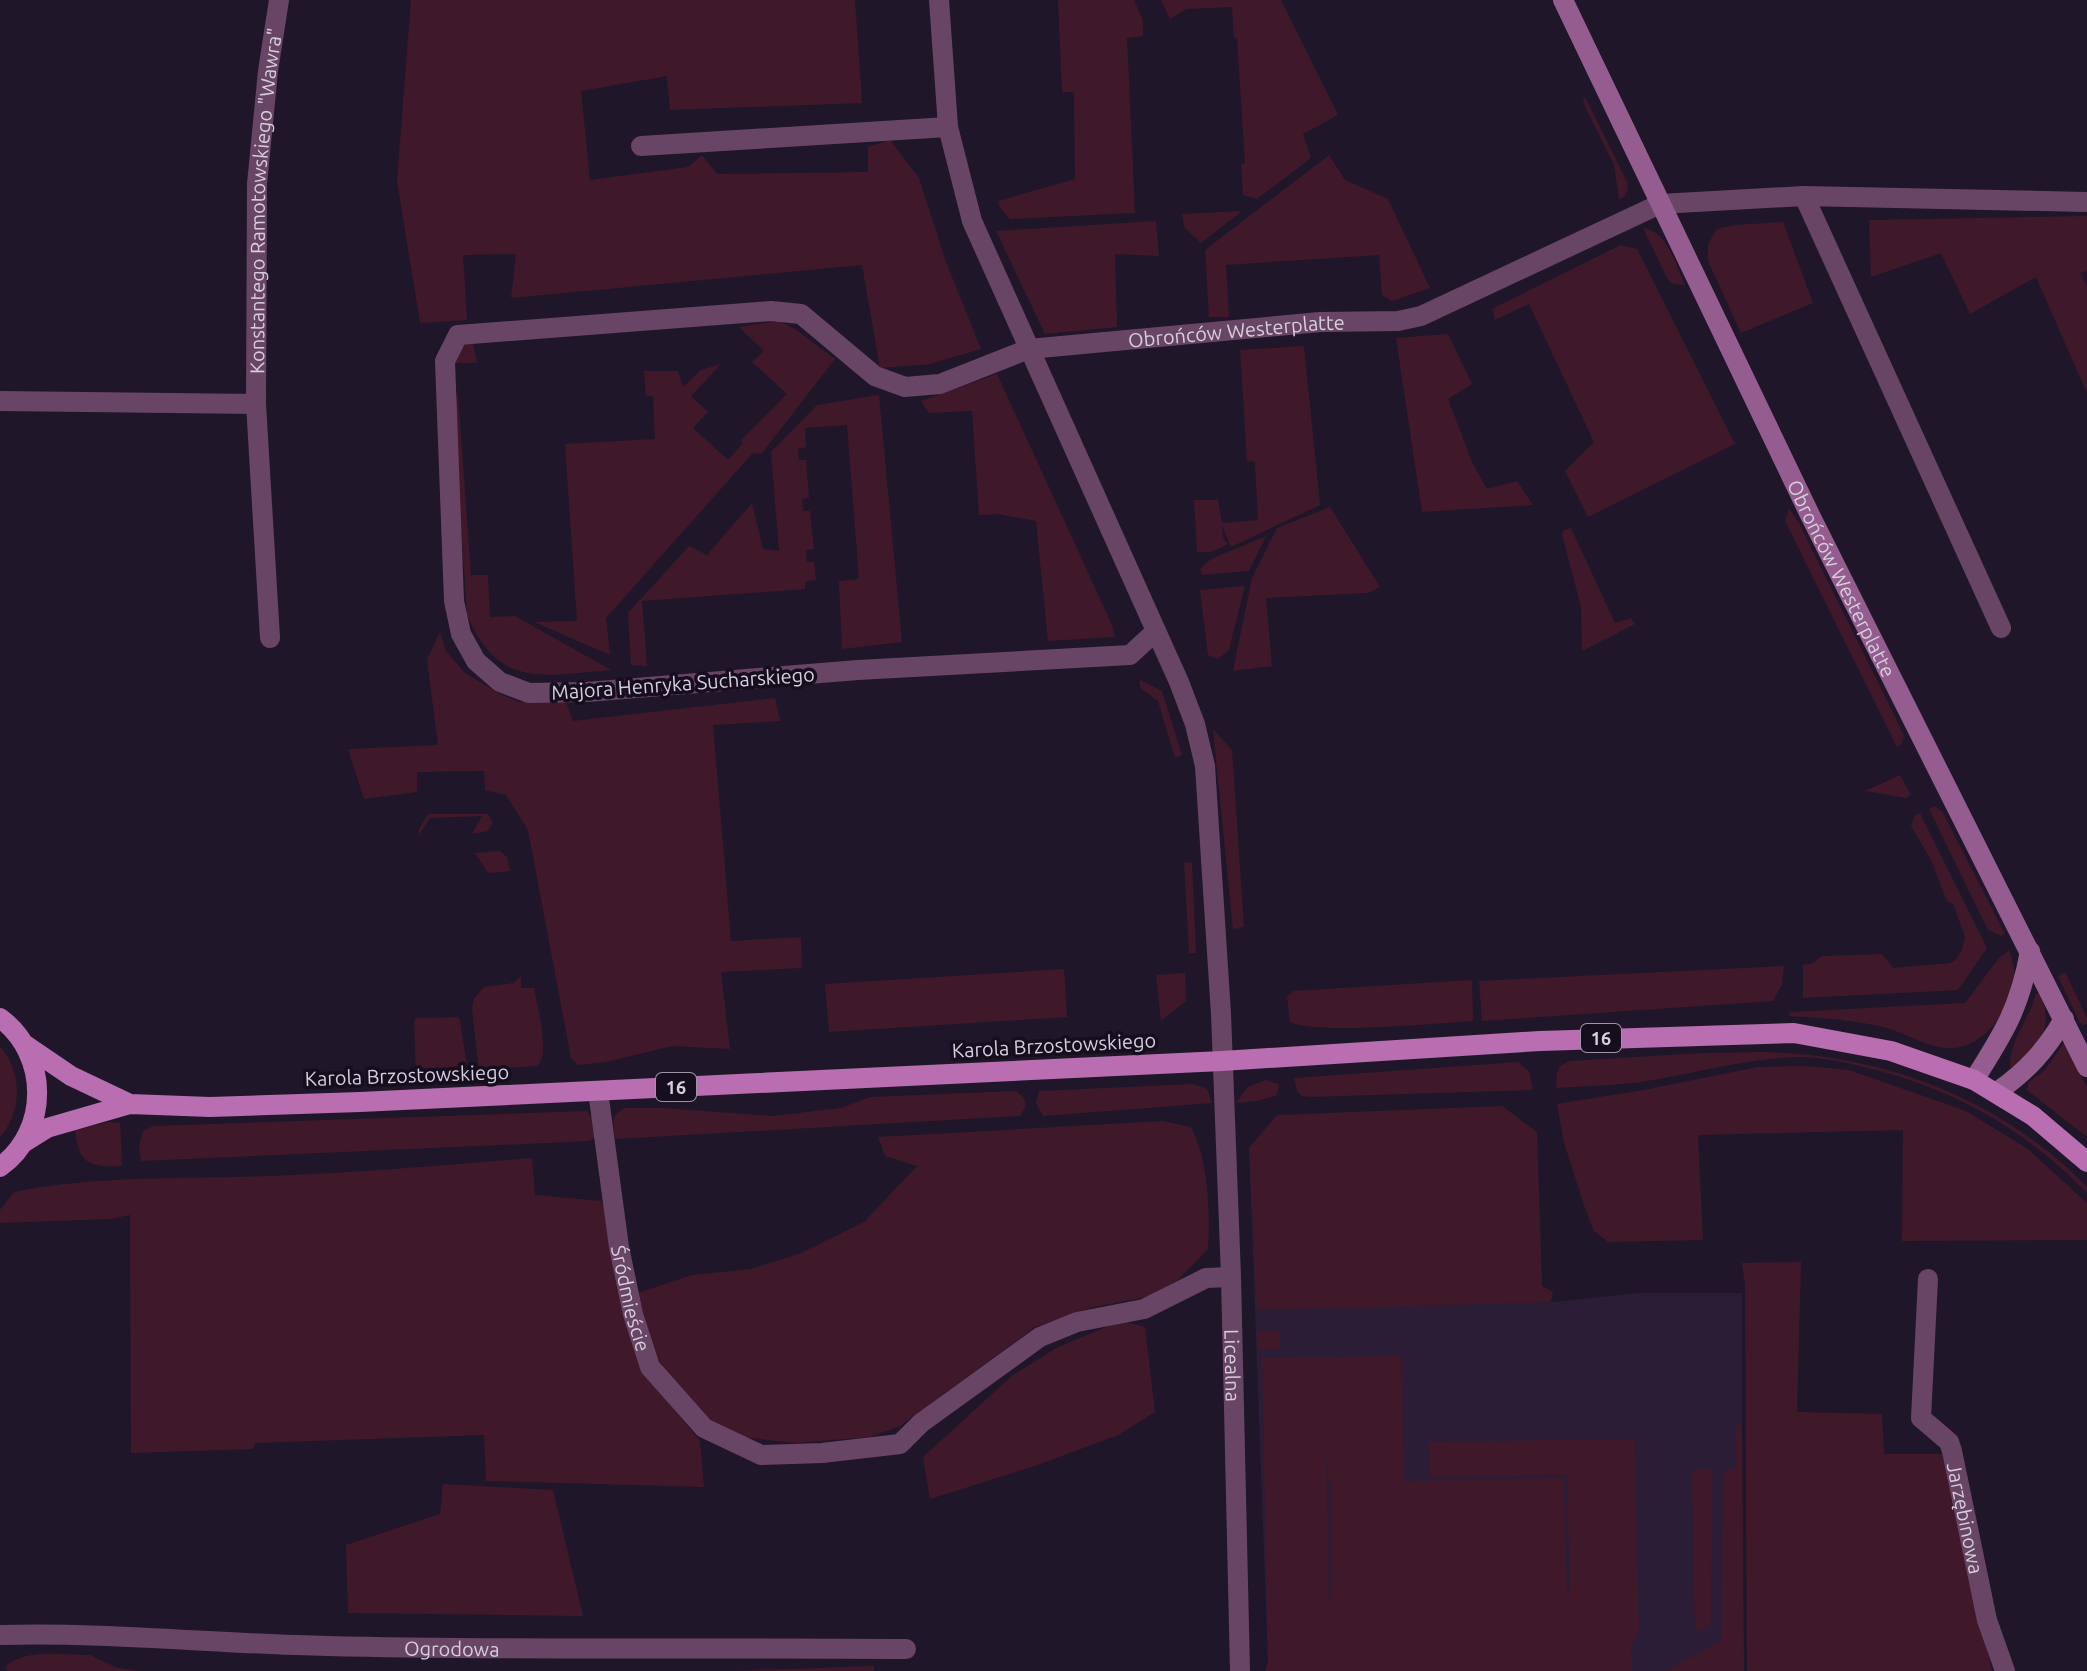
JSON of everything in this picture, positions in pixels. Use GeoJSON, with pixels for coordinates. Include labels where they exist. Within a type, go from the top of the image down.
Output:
{"type":"FeatureCollection","features":[{"type":"Feature","properties":{"kind":"main road","name":"Obrońców Westerplatte"},"geometry":{"type":"LineString","coordinates":[[1563,0],[1810,515],[2087,1067]]}},
{"type":"Feature","properties":{"kind":"main road"},"geometry":{"type":"LineString","coordinates":[[1974,1080],[2008,1027],[2024,985],[2030,951]]}},
{"type":"Feature","properties":{"kind":"main road"},"geometry":{"type":"LineString","coordinates":[[0,1167],[23,1143],[37,1111],[38,1093],[32,1059],[24,1044],[1,1018]]}},
{"type":"Feature","properties":{"kind":"main road"},"geometry":{"type":"LineString","coordinates":[[1997,1092],[2023,1074],[2047,1048],[2064,1019]]}},
{"type":"Feature","properties":{"kind":"main road","name":"Karola Brzostowskiego"},"geometry":{"type":"LineString","coordinates":[[23,1143],[47,1128],[130,1104],[210,1107],[598,1091],[1222,1061],[1540,1041],[1794,1033],[1891,1051],[1974,1080]]}},
{"type":"Feature","properties":{"kind":"main road","name":"Karola Brzostowskiego"},"geometry":{"type":"LineString","coordinates":[[24,1044],[71,1076],[130,1104]]}},
{"type":"Feature","properties":{"kind":"main road","name":"16"},"geometry":{"type":"LineString","coordinates":[[1974,1080],[2033,1116],[2087,1162]]}},
{"type":"Feature","properties":{"kind":"street","name":"Konstantego Ramotowskiego \"Wawra\""},"geometry":{"type":"LineString","coordinates":[[270,638],[256,404],[257,184],[268,71],[279,0]]}},
{"type":"Feature","properties":{"kind":"street"},"geometry":{"type":"LineString","coordinates":[[939,0],[948,127],[972,221],[1195,724],[1205,766],[1222,1061]]}},
{"type":"Feature","properties":{"kind":"street"},"geometry":{"type":"LineString","coordinates":[[641,146],[948,127]]}},
{"type":"Feature","properties":{"kind":"street"},"geometry":{"type":"LineString","coordinates":[[1804,196],[2001,628]]}},
{"type":"Feature","properties":{"kind":"street","name":"Obrońców Westerplatte"},"geometry":{"type":"LineString","coordinates":[[1029,349],[1320,322],[1398,321],[1450,303],[1660,204],[1804,196],[2087,202]]}},
{"type":"Feature","properties":{"kind":"street","name":"Majora Henryka Sucharskiego"},"geometry":{"type":"LineString","coordinates":[[1029,349],[940,384],[905,387],[875,376],[801,314],[771,311],[458,335],[445,361],[454,601],[461,634],[476,661],[500,682],[529,693],[587,692],[858,670],[1130,655],[1156,631]]}},
{"type":"Feature","properties":{"kind":"street","name":"Konstantego Ramotowskiego \"Wawra\""},"geometry":{"type":"LineString","coordinates":[[0,401],[256,404]]}},
{"type":"Feature","properties":{"kind":"street","name":"Licealna"},"geometry":{"type":"LineString","coordinates":[[1222,1061],[1231,1277],[1240,1671]]}},
{"type":"Feature","properties":{"kind":"street","name":"Śródmieście"},"geometry":{"type":"LineString","coordinates":[[598,1091],[619,1247],[633,1314],[650,1367],[704,1428],[761,1455],[822,1453],[900,1444],[921,1423],[1040,1337],[1077,1322],[1144,1309],[1206,1278],[1231,1277]]}},
{"type":"Feature","properties":{"kind":"street","name":"Jarzębinowa"},"geometry":{"type":"LineString","coordinates":[[1928,1279],[1921,1418],[1949,1442],[1952,1451],[1987,1620],[2005,1671]]}},
{"type":"Feature","properties":{"kind":"street","name":"Ogrodowa"},"geometry":{"type":"LineString","coordinates":[[0,1635],[154,1637],[326,1646],[906,1649]]}},
{"type":"Feature","properties":{"kind":"shaded area"},"geometry":{"type":"Polygon","coordinates":[[[411,0],[855,0],[862,103],[670,110],[667,76],[581,91],[590,180],[688,167],[702,155],[717,174],[868,172],[868,147],[890,140],[919,178],[946,262],[981,349],[930,364],[880,368],[862,265],[511,298],[516,254],[463,255],[467,320],[420,323],[397,181],[411,0]]]}},
{"type":"Feature","properties":{"kind":"shaded area"},"geometry":{"type":"Polygon","coordinates":[[[1058,0],[1134,0],[1143,21],[1143,36],[1127,38],[1135,213],[1010,219],[1000,208],[998,201],[1075,179],[1074,92],[1062,92],[1058,0]]]}},
{"type":"Feature","properties":{"kind":"shaded area"},"geometry":{"type":"Polygon","coordinates":[[[1161,0],[1281,0],[1338,115],[1303,134],[1311,158],[1257,199],[1243,195],[1241,164],[1245,163],[1237,38],[1234,38],[1232,7],[1186,9],[1170,19],[1161,0]]]}},
{"type":"Feature","properties":{"kind":"shaded area"},"geometry":{"type":"Polygon","coordinates":[[[1585,97],[1627,182],[1628,189],[1619,199],[1614,165],[1583,102],[1585,97]]]}},
{"type":"Feature","properties":{"kind":"shaded area"},"geometry":{"type":"Polygon","coordinates":[[[1329,155],[1345,180],[1388,199],[1430,288],[1392,301],[1382,295],[1379,255],[1226,265],[1229,317],[1209,317],[1205,250],[1329,155]]]}},
{"type":"Feature","properties":{"kind":"shaded area"},"geometry":{"type":"Polygon","coordinates":[[[1242,211],[1201,243],[1184,227],[1182,214],[1242,211]]]}},
{"type":"Feature","properties":{"kind":"shaded area"},"geometry":{"type":"Polygon","coordinates":[[[2087,216],[2087,271],[2080,273],[2087,286],[2087,393],[2036,277],[1970,314],[1941,253],[1871,277],[1869,220],[2087,216]]]}},
{"type":"Feature","properties":{"kind":"shaded area"},"geometry":{"type":"Polygon","coordinates":[[[1156,221],[1159,256],[1115,254],[1117,327],[1045,334],[996,231],[1156,221]]]}},
{"type":"Feature","properties":{"kind":"shaded area"},"geometry":{"type":"Polygon","coordinates":[[[1783,222],[1813,303],[1741,333],[1708,261],[1708,244],[1717,229],[1783,222]]]}},
{"type":"Feature","properties":{"kind":"shaded area"},"geometry":{"type":"Polygon","coordinates":[[[1643,228],[1651,230],[1664,242],[1685,285],[1673,284],[1668,280],[1643,228]]]}},
{"type":"Feature","properties":{"kind":"shaded area"},"geometry":{"type":"Polygon","coordinates":[[[1621,245],[1637,249],[1735,444],[1588,517],[1565,471],[1594,442],[1529,304],[1495,320],[1492,309],[1621,245]]]}},
{"type":"Feature","properties":{"kind":"shaded area"},"geometry":{"type":"Polygon","coordinates":[[[779,321],[835,359],[762,453],[752,454],[606,618],[610,655],[534,622],[577,621],[565,444],[655,439],[653,396],[646,396],[644,371],[678,371],[683,387],[701,370],[721,364],[691,396],[708,412],[693,428],[728,460],[743,443],[741,440],[787,394],[752,362],[764,351],[739,327],[779,321]]]}},
{"type":"Feature","properties":{"kind":"shaded area"},"geometry":{"type":"Polygon","coordinates":[[[1448,334],[1472,384],[1448,399],[1472,462],[1487,489],[1517,481],[1533,505],[1422,512],[1396,338],[1448,334]]]}},
{"type":"Feature","properties":{"kind":"shaded area"},"geometry":{"type":"Polygon","coordinates":[[[472,338],[477,363],[452,363],[451,339],[472,338]]]}},
{"type":"Feature","properties":{"kind":"shaded area"},"geometry":{"type":"Polygon","coordinates":[[[1304,346],[1320,505],[1231,547],[1222,525],[1223,538],[1228,544],[1211,552],[1197,552],[1194,500],[1218,500],[1222,523],[1258,520],[1255,462],[1247,461],[1240,350],[1304,346]]]}},
{"type":"Feature","properties":{"kind":"shaded area"},"geometry":{"type":"Polygon","coordinates":[[[997,374],[1115,637],[1048,641],[1036,521],[998,514],[979,515],[972,411],[929,413],[921,401],[997,374]]]}},
{"type":"Feature","properties":{"kind":"shaded area"},"geometry":{"type":"Polygon","coordinates":[[[458,395],[471,575],[488,575],[490,617],[515,616],[611,670],[544,675],[526,672],[509,667],[494,656],[480,639],[467,615],[452,396],[458,395]]]}},
{"type":"Feature","properties":{"kind":"shaded area"},"geometry":{"type":"Polygon","coordinates":[[[879,395],[902,642],[842,649],[839,581],[859,579],[847,425],[805,428],[806,447],[798,449],[799,460],[806,460],[809,498],[802,499],[803,511],[810,511],[814,549],[806,550],[807,562],[814,562],[816,580],[805,581],[805,589],[642,601],[647,666],[631,665],[628,613],[689,546],[707,555],[752,503],[763,549],[779,551],[771,452],[817,405],[879,395]]]}},
{"type":"Feature","properties":{"kind":"shaded area"},"geometry":{"type":"Polygon","coordinates":[[[1330,507],[1380,587],[1368,593],[1266,598],[1272,666],[1233,671],[1252,578],[1277,528],[1330,507]]]}},
{"type":"Feature","properties":{"kind":"shaded area"},"geometry":{"type":"Polygon","coordinates":[[[1789,509],[1799,523],[1904,736],[1897,747],[1785,521],[1789,509]]]}},
{"type":"Feature","properties":{"kind":"shaded area"},"geometry":{"type":"Polygon","coordinates":[[[1571,528],[1615,623],[1631,618],[1635,624],[1582,651],[1581,607],[1562,534],[1571,528]]]}},
{"type":"Feature","properties":{"kind":"shaded area"},"geometry":{"type":"Polygon","coordinates":[[[1266,536],[1249,571],[1202,575],[1200,569],[1211,559],[1266,536]]]}},
{"type":"Feature","properties":{"kind":"shaded area"},"geometry":{"type":"Polygon","coordinates":[[[1245,586],[1229,650],[1218,659],[1208,655],[1200,590],[1245,586]]]}},
{"type":"Feature","properties":{"kind":"shaded area"},"geometry":{"type":"Polygon","coordinates":[[[440,632],[446,651],[465,673],[519,702],[565,699],[573,721],[775,698],[780,721],[713,725],[731,941],[801,937],[802,968],[721,972],[730,1049],[672,1046],[606,1062],[578,1065],[571,1058],[528,830],[506,795],[485,790],[484,771],[417,772],[417,792],[364,799],[348,749],[438,745],[427,659],[440,632]]]}},
{"type":"Feature","properties":{"kind":"shaded area"},"geometry":{"type":"Polygon","coordinates":[[[1140,680],[1162,691],[1182,755],[1175,758],[1158,701],[1140,688],[1140,680]]]}},
{"type":"Feature","properties":{"kind":"shaded area"},"geometry":{"type":"Polygon","coordinates":[[[1213,729],[1232,750],[1244,927],[1233,929],[1213,729]]]}},
{"type":"Feature","properties":{"kind":"shaded area"},"geometry":{"type":"Polygon","coordinates":[[[1900,775],[1911,795],[1906,798],[1865,791],[1900,775]]]}},
{"type":"Feature","properties":{"kind":"shaded area"},"geometry":{"type":"Polygon","coordinates":[[[1934,806],[1942,811],[2005,934],[2001,936],[1988,930],[1929,809],[1934,806]]]}},
{"type":"Feature","properties":{"kind":"shaded area"},"geometry":{"type":"Polygon","coordinates":[[[1920,813],[1987,948],[1958,990],[1803,998],[1803,965],[1813,963],[1822,956],[1882,954],[1893,968],[1956,960],[1965,937],[1953,904],[1947,901],[1931,860],[1911,826],[1915,815],[1920,813]]]}},
{"type":"Feature","properties":{"kind":"shaded area"},"geometry":{"type":"Polygon","coordinates":[[[428,814],[488,814],[493,822],[488,831],[472,834],[482,816],[430,818],[419,835],[428,814]]]}},
{"type":"Feature","properties":{"kind":"shaded area"},"geometry":{"type":"Polygon","coordinates":[[[500,851],[507,857],[510,871],[488,873],[475,853],[500,851]]]}},
{"type":"Feature","properties":{"kind":"shaded area"},"geometry":{"type":"Polygon","coordinates":[[[1184,862],[1192,863],[1196,953],[1189,953],[1184,862]]]}},
{"type":"Feature","properties":{"kind":"shaded area"},"geometry":{"type":"Polygon","coordinates":[[[2009,950],[2014,976],[2008,1003],[1985,1034],[1964,1046],[1944,1048],[1863,1023],[1789,1016],[1790,1012],[1965,1003],[1999,958],[2009,950]]]}},
{"type":"Feature","properties":{"kind":"shaded area"},"geometry":{"type":"Polygon","coordinates":[[[1784,966],[1782,984],[1773,1001],[1482,1021],[1479,981],[1784,966]]]}},
{"type":"Feature","properties":{"kind":"shaded area"},"geometry":{"type":"Polygon","coordinates":[[[1064,969],[1067,1017],[829,1032],[825,984],[1064,969]]]}},
{"type":"Feature","properties":{"kind":"shaded area"},"geometry":{"type":"Polygon","coordinates":[[[2065,972],[2087,1024],[2080,1023],[2058,976],[2065,972]]]}},
{"type":"Feature","properties":{"kind":"shaded area"},"geometry":{"type":"Polygon","coordinates":[[[1185,973],[1186,1001],[1161,1021],[1156,975],[1185,973]]]}},
{"type":"Feature","properties":{"kind":"shaded area"},"geometry":{"type":"Polygon","coordinates":[[[521,976],[521,988],[534,988],[542,1030],[541,1060],[537,1066],[479,1070],[472,1009],[474,999],[484,987],[514,983],[521,976]]]}},
{"type":"Feature","properties":{"kind":"shaded area"},"geometry":{"type":"Polygon","coordinates":[[[1472,980],[1473,1021],[1350,1028],[1304,1026],[1290,1022],[1287,997],[1294,991],[1472,980]]]}},
{"type":"Feature","properties":{"kind":"shaded area"},"geometry":{"type":"Polygon","coordinates":[[[2039,993],[2046,1015],[2042,1036],[2029,1054],[2010,1068],[2016,1039],[2039,993]]]}},
{"type":"Feature","properties":{"kind":"shaded area"},"geometry":{"type":"Polygon","coordinates":[[[458,1017],[467,1067],[464,1071],[416,1071],[414,1021],[417,1018],[458,1017]]]}},
{"type":"Feature","properties":{"kind":"shaded area"},"geometry":{"type":"Polygon","coordinates":[[[2064,1043],[2087,1087],[2087,1137],[2027,1090],[2029,1082],[2044,1071],[2064,1043]]]}},
{"type":"Feature","properties":{"kind":"shaded area"},"geometry":{"type":"Polygon","coordinates":[[[0,1046],[13,1068],[17,1092],[13,1115],[0,1137],[0,1046]]]}},
{"type":"Feature","properties":{"kind":"shaded area"},"geometry":{"type":"Polygon","coordinates":[[[1764,1052],[1853,1062],[1939,1088],[2018,1129],[2054,1156],[2087,1187],[2087,1193],[2039,1150],[1986,1114],[1929,1087],[1842,1062],[1806,1057],[1777,1058],[1641,1082],[1556,1088],[1560,1066],[1570,1061],[1764,1052]]]}},
{"type":"Feature","properties":{"kind":"shaded area"},"geometry":{"type":"Polygon","coordinates":[[[1518,1062],[1529,1071],[1533,1090],[1310,1097],[1302,1096],[1297,1091],[1294,1078],[1518,1062]]]}},
{"type":"Feature","properties":{"kind":"shaded area"},"geometry":{"type":"Polygon","coordinates":[[[1806,1066],[1849,1070],[1966,1111],[2028,1149],[2087,1203],[2087,1240],[1902,1241],[1903,1130],[1698,1135],[1703,1240],[1608,1242],[1594,1231],[1564,1143],[1557,1104],[1758,1067],[1806,1066]]]}},
{"type":"Feature","properties":{"kind":"shaded area"},"geometry":{"type":"Polygon","coordinates":[[[1265,1080],[1279,1084],[1277,1095],[1236,1103],[1248,1087],[1265,1080]]]}},
{"type":"Feature","properties":{"kind":"shaded area"},"geometry":{"type":"Polygon","coordinates":[[[1193,1084],[1207,1089],[1212,1103],[1043,1116],[1036,1103],[1039,1091],[1193,1084]]]}},
{"type":"Feature","properties":{"kind":"shaded area"},"geometry":{"type":"Polygon","coordinates":[[[1016,1091],[1024,1098],[1026,1105],[1020,1116],[615,1139],[613,1122],[616,1114],[624,1108],[772,1116],[841,1108],[870,1097],[1016,1091]]]}},
{"type":"Feature","properties":{"kind":"shaded area"},"geometry":{"type":"Polygon","coordinates":[[[1502,1106],[1537,1132],[1542,1286],[1553,1292],[1551,1302],[1257,1310],[1249,1148],[1277,1115],[1502,1106]]]}},
{"type":"Feature","properties":{"kind":"shaded area"},"geometry":{"type":"Polygon","coordinates":[[[587,1111],[592,1118],[595,1137],[590,1141],[141,1161],[139,1146],[143,1131],[153,1126],[587,1111]]]}},
{"type":"Feature","properties":{"kind":"shaded area"},"geometry":{"type":"Polygon","coordinates":[[[1163,1121],[1191,1127],[1197,1141],[1207,1186],[1208,1249],[1178,1280],[1151,1296],[1089,1308],[1035,1327],[900,1426],[870,1437],[795,1443],[734,1436],[698,1413],[655,1355],[638,1293],[692,1275],[751,1269],[801,1253],[864,1222],[917,1166],[885,1156],[878,1137],[1163,1121]]]}},
{"type":"Feature","properties":{"kind":"shaded area"},"geometry":{"type":"Polygon","coordinates":[[[120,1123],[122,1166],[94,1164],[79,1150],[75,1129],[120,1123]]]}},
{"type":"Feature","properties":{"kind":"shaded area"},"geometry":{"type":"Polygon","coordinates":[[[1537,1132],[1542,1303],[1640,1293],[1742,1293],[1742,1671],[1436,1671],[1268,1662],[1249,1148],[1537,1132]]]}},
{"type":"Feature","properties":{"kind":"shaded area"},"geometry":{"type":"Polygon","coordinates":[[[532,1158],[535,1195],[601,1201],[609,1215],[646,1376],[700,1441],[704,1487],[486,1481],[484,1435],[255,1443],[253,1449],[131,1453],[130,1215],[110,1219],[0,1223],[0,1210],[14,1192],[77,1183],[335,1173],[532,1158]]]}},
{"type":"Feature","properties":{"kind":"shaded area"},"geometry":{"type":"Polygon","coordinates":[[[1801,1262],[1797,1412],[1882,1414],[1884,1454],[1942,1454],[1951,1464],[1992,1671],[1747,1671],[1745,1285],[1742,1263],[1801,1262]]]}},
{"type":"Feature","properties":{"kind":"shaded area"},"geometry":{"type":"Polygon","coordinates":[[[1121,1321],[1145,1327],[1155,1412],[1118,1435],[1035,1466],[930,1499],[923,1457],[1013,1375],[1058,1347],[1121,1321]]]}},
{"type":"Feature","properties":{"kind":"shaded area"},"geometry":{"type":"Polygon","coordinates":[[[1279,1330],[1280,1349],[1258,1350],[1257,1332],[1279,1330]]]}},
{"type":"Feature","properties":{"kind":"shaded area"},"geometry":{"type":"Polygon","coordinates":[[[1401,1356],[1404,1481],[1564,1478],[1567,1594],[1570,1593],[1567,1475],[1430,1477],[1429,1442],[1635,1439],[1639,1633],[1631,1646],[1632,1671],[1265,1671],[1268,1662],[1262,1358],[1401,1356]],[[1326,1443],[1329,1600],[1332,1600],[1332,1482],[1328,1482],[1326,1443]]]}},
{"type":"Feature","properties":{"kind":"shaded area"},"geometry":{"type":"Polygon","coordinates":[[[1736,1425],[1742,1425],[1744,1671],[1666,1671],[1721,1641],[1723,1470],[1736,1469],[1736,1425]]]}},
{"type":"Feature","properties":{"kind":"shaded area"},"geometry":{"type":"Polygon","coordinates":[[[1692,1470],[1712,1470],[1711,1624],[1695,1634],[1692,1470]]]}},
{"type":"Feature","properties":{"kind":"shaded area"},"geometry":{"type":"Polygon","coordinates":[[[443,1484],[553,1490],[583,1616],[348,1613],[346,1545],[440,1514],[443,1484]]]}},
{"type":"Feature","properties":{"kind":"shaded area"},"geometry":{"type":"Polygon","coordinates":[[[35,1655],[90,1655],[115,1667],[138,1671],[7,1671],[6,1666],[15,1660],[35,1655]]]}},
{"type":"Feature","properties":{"kind":"shaded area"},"geometry":{"type":"Polygon","coordinates":[[[874,1666],[874,1671],[735,1671],[874,1666]]]}}]}
